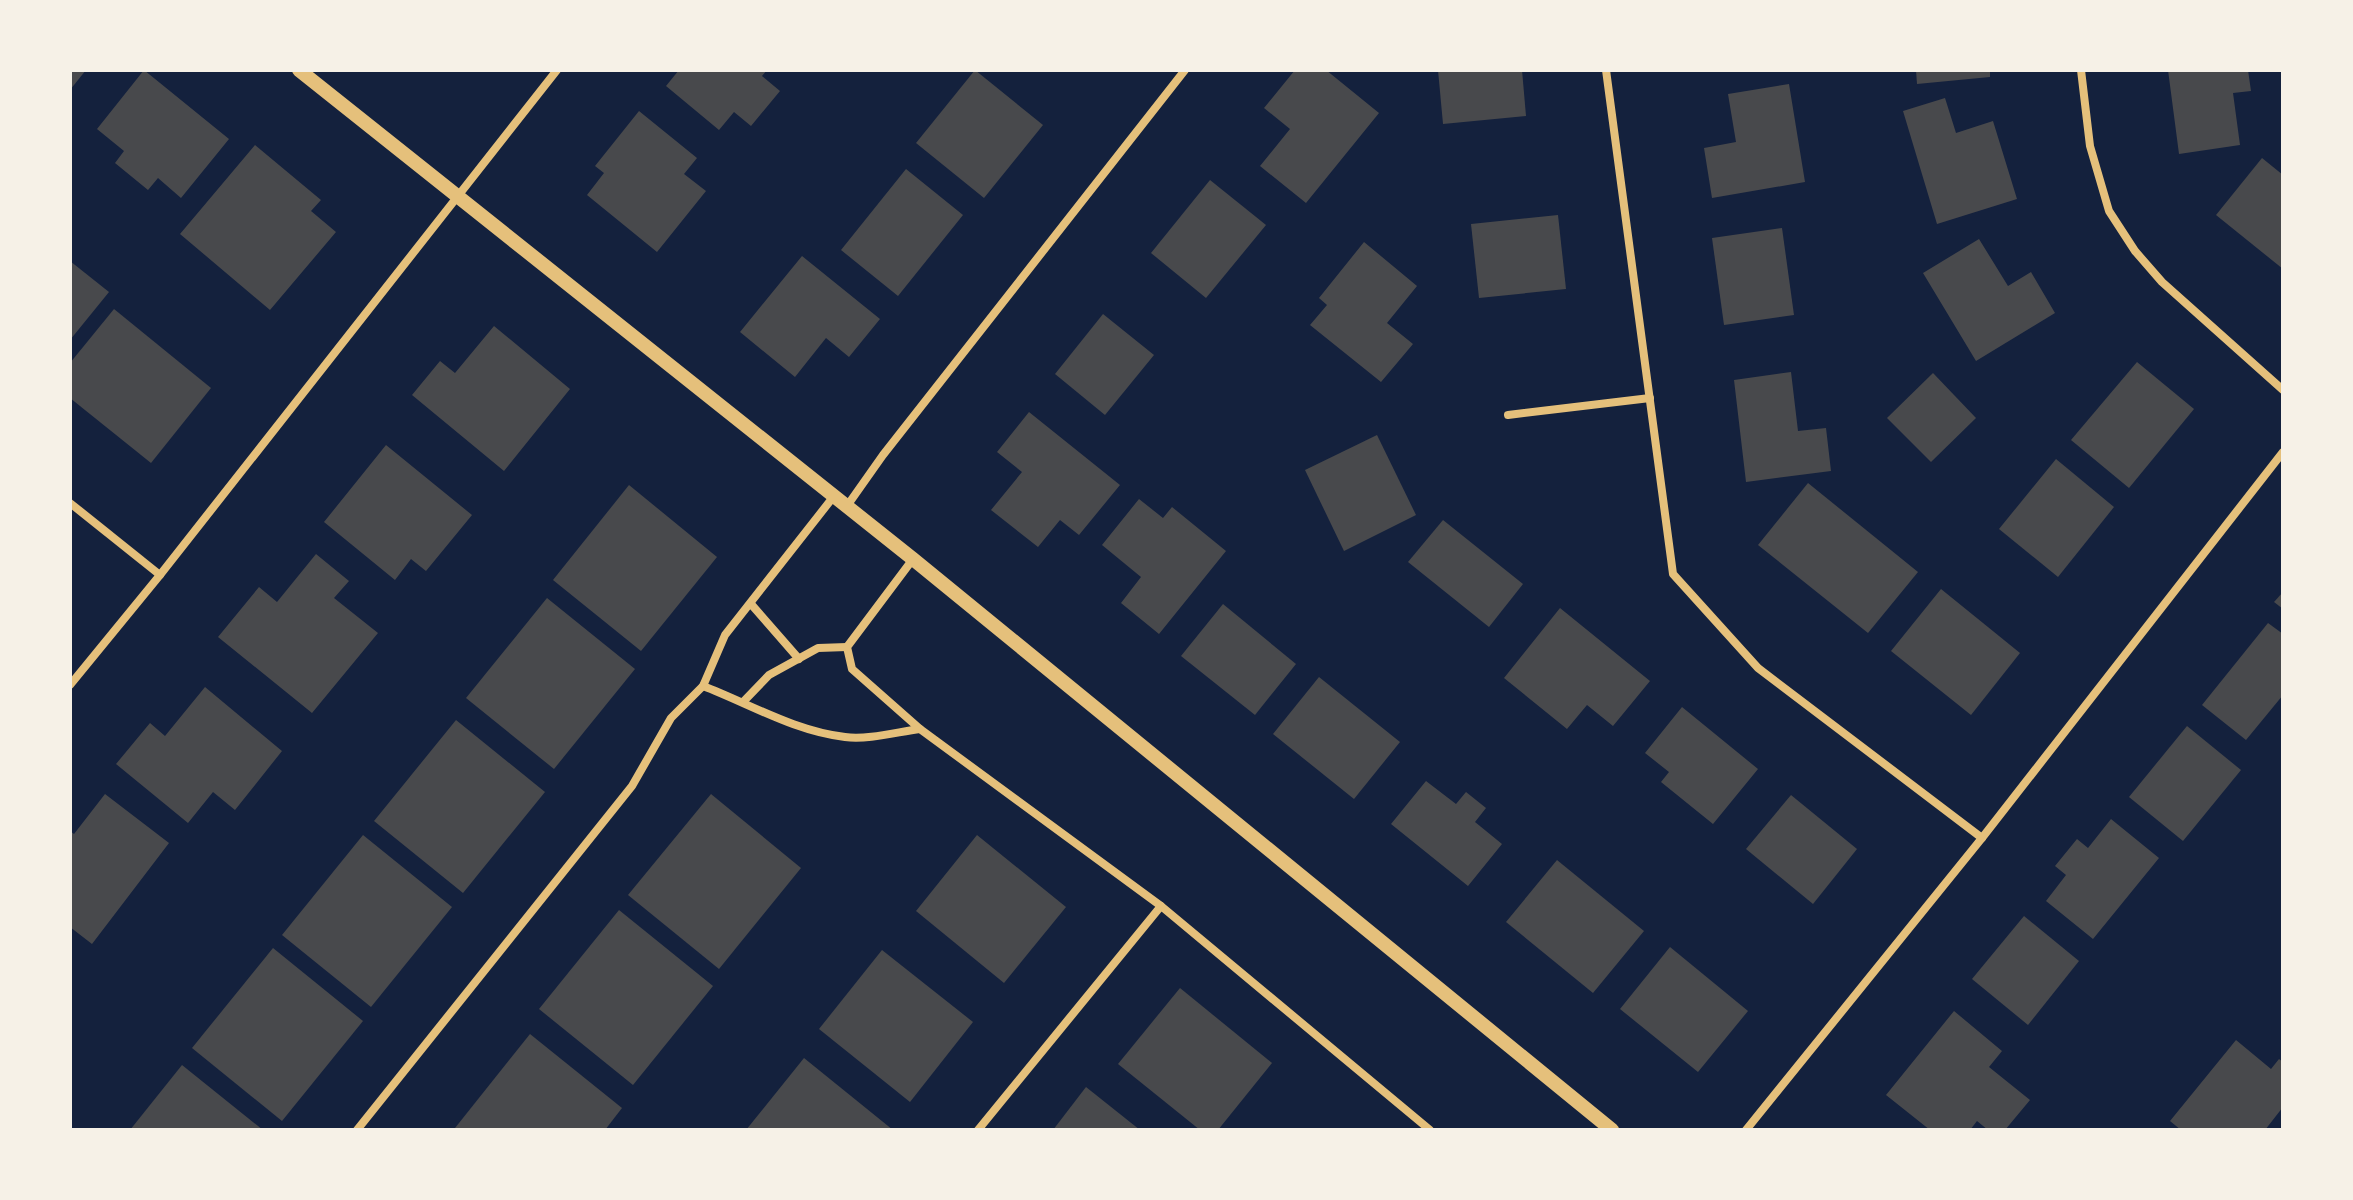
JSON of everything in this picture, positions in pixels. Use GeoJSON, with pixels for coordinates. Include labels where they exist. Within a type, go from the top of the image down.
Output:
{"type":"FeatureCollection","features":[{"type":"Feature","properties":{"kind":"street"},"geometry":{"type":"LineString","coordinates":[[299,70],[913,559],[1612,1130]]}},
{"type":"Feature","properties":{"kind":"street"},"geometry":{"type":"LineString","coordinates":[[70,685],[557,70]]}},
{"type":"Feature","properties":{"kind":"street"},"geometry":{"type":"LineString","coordinates":[[847,506],[883,455],[1185,70]]}},
{"type":"Feature","properties":{"kind":"street"},"geometry":{"type":"LineString","coordinates":[[1606,70],[1673,574],[1758,668],[1982,838]]}},
{"type":"Feature","properties":{"kind":"street"},"geometry":{"type":"LineString","coordinates":[[2081,70],[2090,146],[2109,211],[2135,251],[2162,282],[2283,390]]}},
{"type":"Feature","properties":{"kind":"street"},"geometry":{"type":"LineString","coordinates":[[1508,415],[1650,398]]}},
{"type":"Feature","properties":{"kind":"street"},"geometry":{"type":"LineString","coordinates":[[1746,1130],[1982,838],[2283,452]]}},
{"type":"Feature","properties":{"kind":"street"},"geometry":{"type":"LineString","coordinates":[[357,1130],[632,786],[671,718],[703,686],[725,635],[834,496]]}},
{"type":"Feature","properties":{"kind":"street"},"geometry":{"type":"LineString","coordinates":[[70,503],[160,575]]}},
{"type":"Feature","properties":{"kind":"street"},"geometry":{"type":"LineString","coordinates":[[913,559],[847,647],[852,669],[920,729],[1161,906],[1430,1130]]}},
{"type":"Feature","properties":{"kind":"street"},"geometry":{"type":"LineString","coordinates":[[751,604],[799,659]]}},
{"type":"Feature","properties":{"kind":"street"},"geometry":{"type":"LineString","coordinates":[[744,701],[769,675],[818,648],[847,647]]}},
{"type":"Feature","properties":{"kind":"street"},"geometry":{"type":"LineString","coordinates":[[703,686],[744,701],[790,725],[847,737],[920,729]]}},
{"type":"Feature","properties":{"kind":"street"},"geometry":{"type":"LineString","coordinates":[[978,1130],[1161,906]]}},
{"type":"Feature","properties":{"kind":"building"},"geometry":{"type":"Polygon","coordinates":[[[70,70],[86,70],[70,90],[70,70]]]}},
{"type":"Feature","properties":{"kind":"building"},"geometry":{"type":"Polygon","coordinates":[[[144,70],[229,139],[181,198],[158,178],[148,190],[115,163],[124,151],[97,129],[144,70]]]}},
{"type":"Feature","properties":{"kind":"building"},"geometry":{"type":"Polygon","coordinates":[[[679,70],[767,70],[762,76],[780,91],[751,126],[734,112],[719,130],[666,86],[679,70]]]}},
{"type":"Feature","properties":{"kind":"building"},"geometry":{"type":"Polygon","coordinates":[[[975,70],[1043,125],[984,198],[916,143],[975,70]]]}},
{"type":"Feature","properties":{"kind":"building"},"geometry":{"type":"Polygon","coordinates":[[[1295,70],[1326,70],[1379,113],[1306,203],[1260,166],[1290,129],[1264,108],[1295,70]]]}},
{"type":"Feature","properties":{"kind":"building"},"geometry":{"type":"Polygon","coordinates":[[[1438,70],[1522,70],[1526,116],[1443,124],[1438,70]]]}},
{"type":"Feature","properties":{"kind":"building"},"geometry":{"type":"Polygon","coordinates":[[[1916,70],[1990,70],[1990,77],[1917,84],[1916,70]]]}},
{"type":"Feature","properties":{"kind":"building"},"geometry":{"type":"Polygon","coordinates":[[[2168,70],[2248,70],[2251,91],[2233,93],[2240,145],[2179,154],[2168,70]]]}},
{"type":"Feature","properties":{"kind":"building"},"geometry":{"type":"Polygon","coordinates":[[[1789,84],[1805,182],[1712,198],[1704,148],[1736,142],[1728,94],[1789,84]]]}},
{"type":"Feature","properties":{"kind":"building"},"geometry":{"type":"Polygon","coordinates":[[[1945,98],[1956,133],[1993,121],[2017,199],[1937,224],[1903,111],[1945,98]]]}},
{"type":"Feature","properties":{"kind":"building"},"geometry":{"type":"Polygon","coordinates":[[[639,111],[697,158],[684,174],[706,191],[657,252],[587,195],[604,173],[595,166],[639,111]]]}},
{"type":"Feature","properties":{"kind":"building"},"geometry":{"type":"Polygon","coordinates":[[[255,145],[321,200],[311,211],[336,232],[270,310],[180,234],[255,145]]]}},
{"type":"Feature","properties":{"kind":"building"},"geometry":{"type":"Polygon","coordinates":[[[2262,158],[2283,175],[2283,269],[2216,215],[2262,158]]]}},
{"type":"Feature","properties":{"kind":"building"},"geometry":{"type":"Polygon","coordinates":[[[906,169],[963,215],[898,296],[841,250],[906,169]]]}},
{"type":"Feature","properties":{"kind":"building"},"geometry":{"type":"Polygon","coordinates":[[[1210,180],[1266,225],[1206,298],[1151,253],[1210,180]]]}},
{"type":"Feature","properties":{"kind":"building"},"geometry":{"type":"Polygon","coordinates":[[[1558,215],[1566,289],[1479,298],[1471,224],[1558,215]]]}},
{"type":"Feature","properties":{"kind":"building"},"geometry":{"type":"Polygon","coordinates":[[[1782,228],[1794,315],[1724,325],[1712,238],[1782,228]]]}},
{"type":"Feature","properties":{"kind":"building"},"geometry":{"type":"Polygon","coordinates":[[[1979,239],[2008,286],[2031,272],[2055,313],[1976,361],[1923,273],[1979,239]]]}},
{"type":"Feature","properties":{"kind":"building"},"geometry":{"type":"Polygon","coordinates":[[[1364,242],[1417,286],[1387,323],[1413,344],[1381,382],[1310,325],[1327,305],[1319,298],[1364,242]]]}},
{"type":"Feature","properties":{"kind":"building"},"geometry":{"type":"Polygon","coordinates":[[[802,256],[880,319],[849,357],[826,338],[795,377],[740,332],[802,256]]]}},
{"type":"Feature","properties":{"kind":"building"},"geometry":{"type":"Polygon","coordinates":[[[70,261],[109,292],[70,340],[70,261]]]}},
{"type":"Feature","properties":{"kind":"building"},"geometry":{"type":"Polygon","coordinates":[[[114,309],[211,388],[151,463],[70,398],[70,363],[114,309]]]}},
{"type":"Feature","properties":{"kind":"building"},"geometry":{"type":"Polygon","coordinates":[[[1103,314],[1154,355],[1105,415],[1055,374],[1103,314]]]}},
{"type":"Feature","properties":{"kind":"building"},"geometry":{"type":"Polygon","coordinates":[[[494,326],[570,389],[504,471],[412,395],[440,361],[455,373],[494,326]]]}},
{"type":"Feature","properties":{"kind":"building"},"geometry":{"type":"Polygon","coordinates":[[[2137,362],[2194,409],[2129,488],[2071,440],[2137,362]]]}},
{"type":"Feature","properties":{"kind":"building"},"geometry":{"type":"Polygon","coordinates":[[[1791,372],[1798,431],[1826,428],[1831,471],[1746,482],[1734,380],[1791,372]]]}},
{"type":"Feature","properties":{"kind":"building"},"geometry":{"type":"Polygon","coordinates":[[[1933,373],[1976,418],[1931,462],[1887,418],[1933,373]]]}},
{"type":"Feature","properties":{"kind":"building"},"geometry":{"type":"Polygon","coordinates":[[[1029,412],[1120,485],[1079,535],[1060,520],[1038,547],[991,510],[1022,472],[997,452],[1029,412]]]}},
{"type":"Feature","properties":{"kind":"building"},"geometry":{"type":"Polygon","coordinates":[[[1377,435],[1416,515],[1344,551],[1305,470],[1377,435]]]}},
{"type":"Feature","properties":{"kind":"building"},"geometry":{"type":"Polygon","coordinates":[[[386,445],[472,515],[426,571],[411,559],[395,580],[324,522],[386,445]]]}},
{"type":"Feature","properties":{"kind":"building"},"geometry":{"type":"Polygon","coordinates":[[[2056,459],[2114,507],[2058,577],[1999,529],[2056,459]]]}},
{"type":"Feature","properties":{"kind":"building"},"geometry":{"type":"Polygon","coordinates":[[[1808,483],[1918,572],[1868,633],[1758,545],[1808,483]]]}},
{"type":"Feature","properties":{"kind":"building"},"geometry":{"type":"Polygon","coordinates":[[[629,485],[717,557],[641,651],[553,580],[629,485]]]}},
{"type":"Feature","properties":{"kind":"building"},"geometry":{"type":"Polygon","coordinates":[[[1139,499],[1163,518],[1172,507],[1226,551],[1159,634],[1121,603],[1141,577],[1102,545],[1139,499]]]}},
{"type":"Feature","properties":{"kind":"building"},"geometry":{"type":"Polygon","coordinates":[[[1443,520],[1523,584],[1489,627],[1408,562],[1443,520]]]}},
{"type":"Feature","properties":{"kind":"building"},"geometry":{"type":"Polygon","coordinates":[[[316,554],[349,581],[334,598],[378,633],[312,713],[218,637],[259,587],[277,602],[316,554]]]}},
{"type":"Feature","properties":{"kind":"building"},"geometry":{"type":"Polygon","coordinates":[[[1941,589],[2020,653],[1971,715],[1891,651],[1941,589]]]}},
{"type":"Feature","properties":{"kind":"building"},"geometry":{"type":"Polygon","coordinates":[[[2283,592],[2283,609],[2274,602],[2283,592]]]}},
{"type":"Feature","properties":{"kind":"building"},"geometry":{"type":"Polygon","coordinates":[[[547,598],[635,669],[554,769],[466,698],[547,598]]]}},
{"type":"Feature","properties":{"kind":"building"},"geometry":{"type":"Polygon","coordinates":[[[1223,604],[1296,664],[1255,715],[1181,656],[1223,604]]]}},
{"type":"Feature","properties":{"kind":"building"},"geometry":{"type":"Polygon","coordinates":[[[1560,608],[1650,681],[1613,726],[1587,705],[1567,729],[1504,678],[1560,608]]]}},
{"type":"Feature","properties":{"kind":"building"},"geometry":{"type":"Polygon","coordinates":[[[2268,623],[2283,634],[2283,695],[2246,740],[2202,705],[2268,623]]]}},
{"type":"Feature","properties":{"kind":"building"},"geometry":{"type":"Polygon","coordinates":[[[1319,677],[1400,742],[1354,799],[1273,734],[1319,677]]]}},
{"type":"Feature","properties":{"kind":"building"},"geometry":{"type":"Polygon","coordinates":[[[205,687],[282,751],[235,810],[213,792],[188,823],[116,764],[150,723],[165,736],[205,687]]]}},
{"type":"Feature","properties":{"kind":"building"},"geometry":{"type":"Polygon","coordinates":[[[1682,707],[1758,769],[1713,824],[1661,782],[1669,772],[1645,753],[1682,707]]]}},
{"type":"Feature","properties":{"kind":"building"},"geometry":{"type":"Polygon","coordinates":[[[456,720],[545,792],[463,893],[374,821],[456,720]]]}},
{"type":"Feature","properties":{"kind":"building"},"geometry":{"type":"Polygon","coordinates":[[[2187,726],[2241,770],[2183,841],[2129,797],[2187,726]]]}},
{"type":"Feature","properties":{"kind":"building"},"geometry":{"type":"Polygon","coordinates":[[[1426,781],[1456,804],[1466,792],[1486,808],[1475,822],[1502,844],[1468,886],[1391,824],[1426,781]]]}},
{"type":"Feature","properties":{"kind":"building"},"geometry":{"type":"Polygon","coordinates":[[[105,794],[169,843],[92,944],[70,927],[70,831],[74,834],[105,794]]]}},
{"type":"Feature","properties":{"kind":"building"},"geometry":{"type":"Polygon","coordinates":[[[711,794],[801,868],[719,969],[628,895],[711,794]]]}},
{"type":"Feature","properties":{"kind":"building"},"geometry":{"type":"Polygon","coordinates":[[[1791,795],[1857,849],[1813,904],[1746,849],[1791,795]]]}},
{"type":"Feature","properties":{"kind":"building"},"geometry":{"type":"Polygon","coordinates":[[[2111,819],[2159,858],[2093,939],[2046,901],[2066,875],[2055,866],[2077,839],[2088,848],[2111,819]]]}},
{"type":"Feature","properties":{"kind":"building"},"geometry":{"type":"Polygon","coordinates":[[[363,835],[452,907],[371,1007],[282,935],[363,835]]]}},
{"type":"Feature","properties":{"kind":"building"},"geometry":{"type":"Polygon","coordinates":[[[977,835],[1066,907],[1004,983],[916,911],[977,835]]]}},
{"type":"Feature","properties":{"kind":"building"},"geometry":{"type":"Polygon","coordinates":[[[1557,860],[1644,931],[1593,993],[1506,922],[1557,860]]]}},
{"type":"Feature","properties":{"kind":"building"},"geometry":{"type":"Polygon","coordinates":[[[619,910],[713,986],[633,1085],[539,1009],[619,910]]]}},
{"type":"Feature","properties":{"kind":"building"},"geometry":{"type":"Polygon","coordinates":[[[2024,916],[2079,961],[2028,1025],[1972,979],[2024,916]]]}},
{"type":"Feature","properties":{"kind":"building"},"geometry":{"type":"Polygon","coordinates":[[[1670,947],[1748,1011],[1698,1072],[1620,1009],[1670,947]]]}},
{"type":"Feature","properties":{"kind":"building"},"geometry":{"type":"Polygon","coordinates":[[[273,948],[363,1021],[282,1121],[192,1048],[273,948]]]}},
{"type":"Feature","properties":{"kind":"building"},"geometry":{"type":"Polygon","coordinates":[[[882,950],[973,1022],[910,1102],[819,1029],[882,950]]]}},
{"type":"Feature","properties":{"kind":"building"},"geometry":{"type":"Polygon","coordinates":[[[1180,988],[1272,1063],[1218,1130],[1200,1130],[1118,1064],[1180,988]]]}},
{"type":"Feature","properties":{"kind":"building"},"geometry":{"type":"Polygon","coordinates":[[[1954,1011],[2002,1051],[1989,1067],[2030,1100],[2005,1130],[1988,1130],[1977,1121],[1970,1130],[1930,1130],[1886,1095],[1954,1011]]]}},
{"type":"Feature","properties":{"kind":"building"},"geometry":{"type":"Polygon","coordinates":[[[530,1034],[622,1108],[605,1130],[455,1128],[530,1034]]]}},
{"type":"Feature","properties":{"kind":"building"},"geometry":{"type":"Polygon","coordinates":[[[2236,1040],[2271,1069],[2279,1059],[2283,1062],[2283,1107],[2265,1130],[2181,1130],[2170,1121],[2236,1040]]]}},
{"type":"Feature","properties":{"kind":"building"},"geometry":{"type":"Polygon","coordinates":[[[804,1058],[893,1130],[746,1130],[804,1058]]]}},
{"type":"Feature","properties":{"kind":"building"},"geometry":{"type":"Polygon","coordinates":[[[182,1065],[263,1130],[130,1130],[182,1065]]]}},
{"type":"Feature","properties":{"kind":"building"},"geometry":{"type":"Polygon","coordinates":[[[1086,1087],[1140,1130],[1053,1130],[1086,1087]]]}}]}
